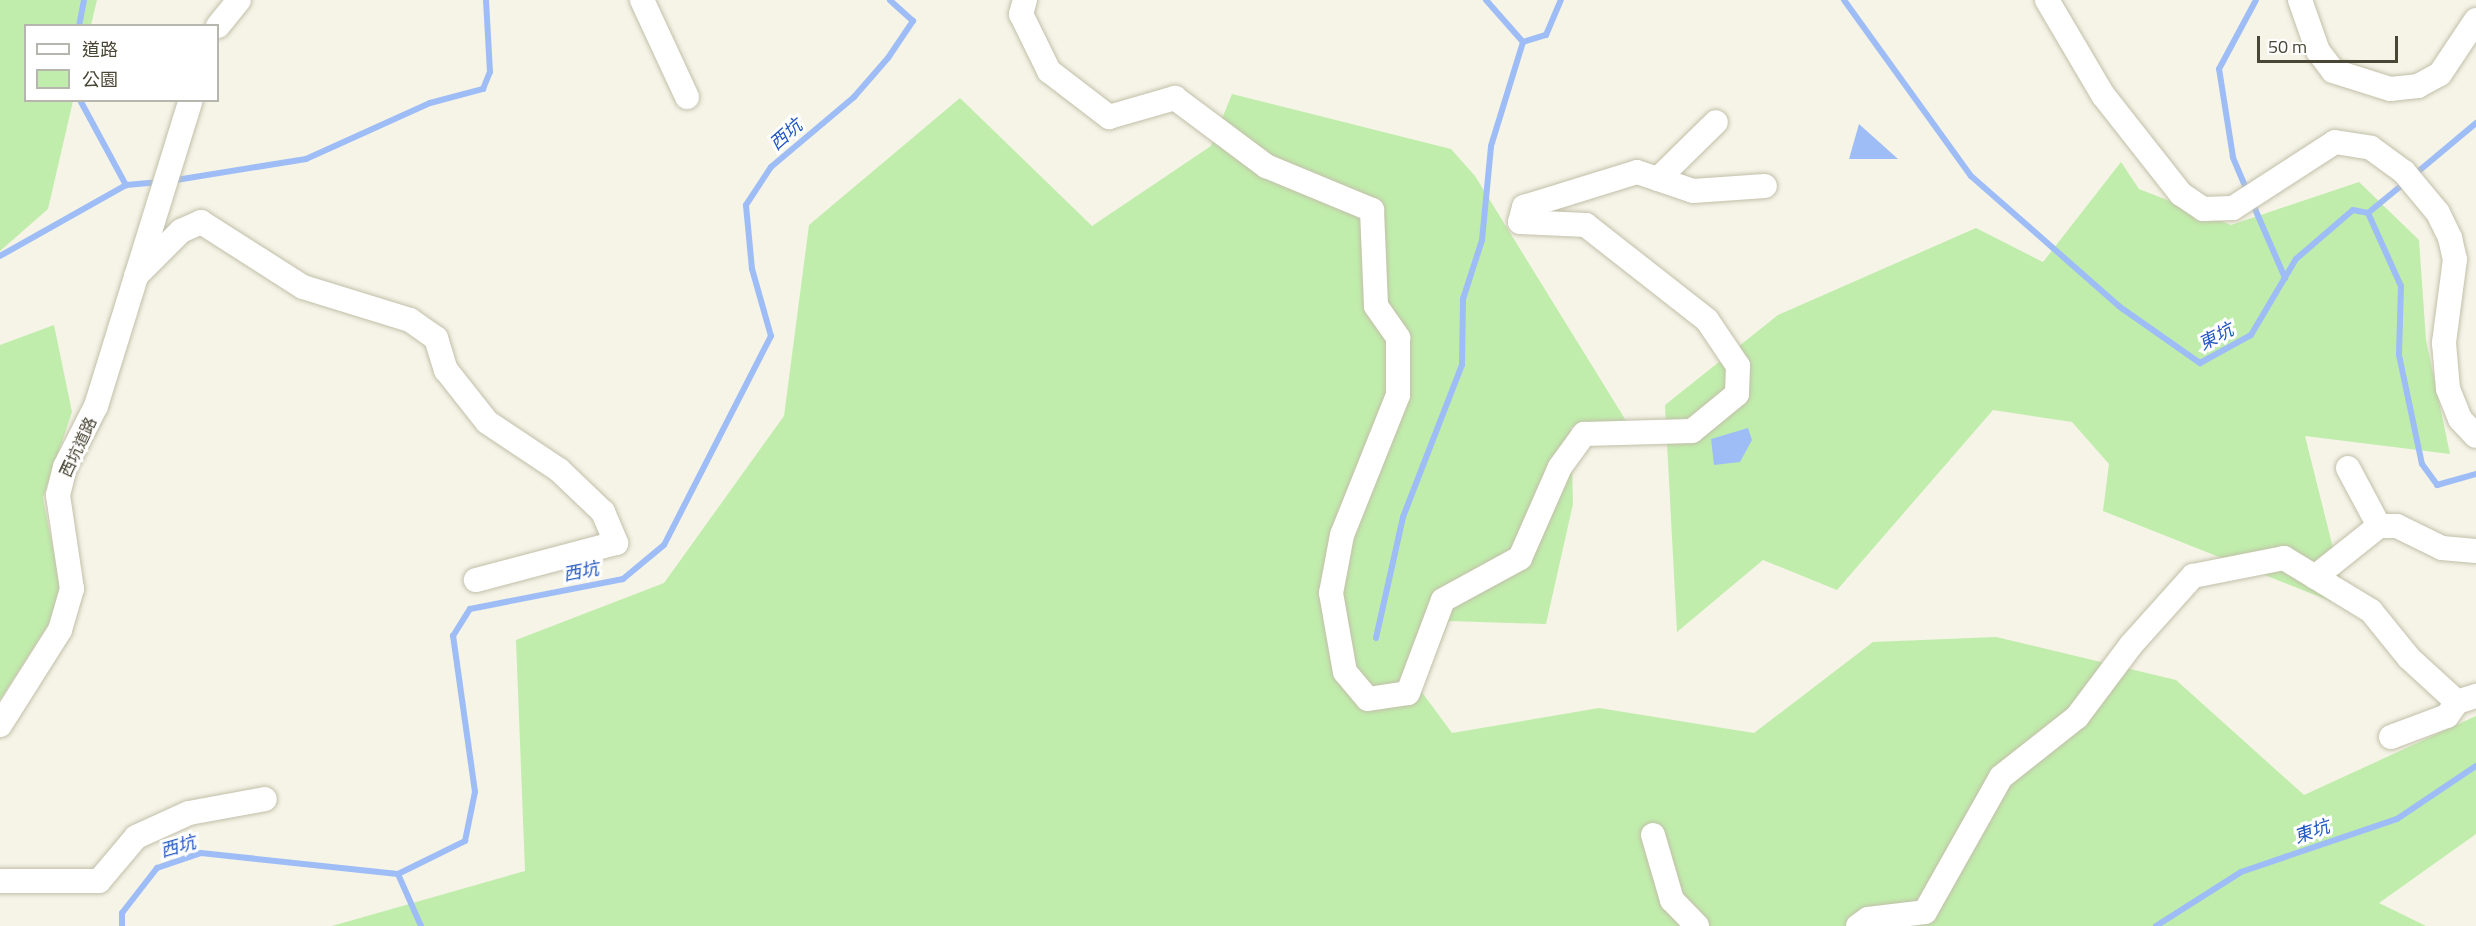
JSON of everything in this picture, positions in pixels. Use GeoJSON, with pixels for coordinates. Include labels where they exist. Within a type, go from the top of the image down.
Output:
{"type":"FeatureCollection","features":[{"type":"Feature","properties":{"kind":"street"},"geometry":{"type":"LineString","coordinates":[[219,25],[239,0]]}},
{"type":"Feature","properties":{"kind":"street"},"geometry":{"type":"LineString","coordinates":[[642,0],[687,97]]}},
{"type":"Feature","properties":{"kind":"street"},"geometry":{"type":"LineString","coordinates":[[1025,0],[1021,14],[1049,71],[1109,117],[1175,98],[1266,166],[1372,210],[1376,306],[1398,338],[1398,394],[1342,535],[1332,593],[1345,672],[1368,699],[1408,693],[1443,600],[1520,558],[1560,467],[1584,434],[1692,431],[1737,394],[1738,366],[1707,321],[1586,225],[1520,222],[1524,207],[1636,172],[1693,190],[1765,186]]}},
{"type":"Feature","properties":{"kind":"street"},"geometry":{"type":"LineString","coordinates":[[2047,0],[2103,95],[2181,194],[2203,209],[2239,203],[2335,142],[2371,148],[2409,178],[2450,237],[2455,259],[2444,343],[2448,389],[2460,419],[2476,436]]}},
{"type":"Feature","properties":{"kind":"street"},"geometry":{"type":"LineString","coordinates":[[2300,0],[2318,51],[2333,71],[2390,89],[2418,86],[2439,74],[2476,20]]}},
{"type":"Feature","properties":{"kind":"street","name":"西坑道路"},"geometry":{"type":"LineString","coordinates":[[0,724],[60,630],[72,590],[58,495],[65,467],[96,406],[190,102]]}},
{"type":"Feature","properties":{"kind":"street"},"geometry":{"type":"LineString","coordinates":[[1658,179],[1716,122]]}},
{"type":"Feature","properties":{"kind":"street"},"geometry":{"type":"LineString","coordinates":[[136,276],[181,231],[201,222],[303,287],[410,320],[436,338],[446,370],[487,422],[560,470],[603,513],[616,543],[476,580]]}},
{"type":"Feature","properties":{"kind":"street"},"geometry":{"type":"LineString","coordinates":[[2348,468],[2379,526]]}},
{"type":"Feature","properties":{"kind":"street"},"geometry":{"type":"LineString","coordinates":[[2315,577],[2379,526],[2397,526],[2442,548],[2476,551]]}},
{"type":"Feature","properties":{"kind":"street"},"geometry":{"type":"LineString","coordinates":[[1858,926],[1925,912],[2001,777],[2078,717],[2131,645],[2193,576],[2284,558],[2372,611],[2409,658],[2467,699],[2447,716],[2391,737]]}},
{"type":"Feature","properties":{"kind":"street"},"geometry":{"type":"LineString","coordinates":[[0,880],[99,880],[136,837],[189,813],[265,799]]}},
{"type":"Feature","properties":{"kind":"street"},"geometry":{"type":"LineString","coordinates":[[1653,835],[1672,900],[1696,926]]}},
{"type":"Feature","properties":{"kind":"green space"},"geometry":{"type":"Polygon","coordinates":[[[0,0],[97,0],[91,24],[24,24],[24,102],[73,102],[48,209],[0,251],[0,0]]]}},
{"type":"Feature","properties":{"kind":"green space"},"geometry":{"type":"Polygon","coordinates":[[[1232,94],[1451,149],[1475,176],[1628,424],[1571,427],[1573,504],[1546,624],[1449,621],[1421,691],[1452,733],[1599,708],[1754,733],[1873,642],[1996,637],[2176,680],[2304,795],[2476,716],[2476,834],[2379,903],[2426,926],[332,926],[525,871],[516,640],[664,583],[784,416],[809,225],[960,98],[1092,226],[1211,146],[1232,94]]]}},
{"type":"Feature","properties":{"kind":"green space"},"geometry":{"type":"Polygon","coordinates":[[[2121,162],[2139,189],[2231,225],[2359,182],[2419,240],[2426,340],[2450,454],[2305,436],[2348,608],[2103,511],[2109,464],[2072,422],[1993,410],[1837,590],[1763,560],[1677,632],[1665,405],[1778,315],[1976,228],[2043,262],[2121,162]]]}},
{"type":"Feature","properties":{"kind":"green space"},"geometry":{"type":"Polygon","coordinates":[[[54,325],[72,412],[43,498],[60,585],[53,617],[0,700],[0,345],[54,325]]]}},
{"type":"Feature","properties":{"kind":"water"},"geometry":{"type":"Polygon","coordinates":[[[1859,124],[1898,159],[1849,159],[1859,124]]]}},
{"type":"Feature","properties":{"kind":"water"},"geometry":{"type":"Polygon","coordinates":[[[1748,428],[1752,440],[1740,462],[1714,465],[1711,439],[1748,428]]]}},
{"type":"Feature","properties":{"kind":"waterway"},"geometry":{"type":"LineString","coordinates":[[79,24],[84,0]]}},
{"type":"Feature","properties":{"kind":"waterway"},"geometry":{"type":"LineString","coordinates":[[170,181],[306,159],[430,103],[483,89],[490,72],[486,0]]}},
{"type":"Feature","properties":{"kind":"waterway","name":"西坑"},"geometry":{"type":"LineString","coordinates":[[122,926],[122,913],[157,868],[201,853],[398,874],[465,841],[475,792],[453,636],[470,609],[623,579],[664,545],[771,336],[752,269],[746,205],[771,167],[854,97],[888,58],[913,21],[890,0]]}},
{"type":"Feature","properties":{"kind":"waterway","name":"東坑"},"geometry":{"type":"LineString","coordinates":[[1486,0],[1523,42],[1546,35],[1561,0]]}},
{"type":"Feature","properties":{"kind":"waterway","name":"東坑"},"geometry":{"type":"LineString","coordinates":[[1844,0],[1971,176],[2120,307],[2200,363],[2251,335],[2296,259],[2353,210],[2368,213],[2401,286],[2399,355],[2422,464],[2437,485],[2476,474]]}},
{"type":"Feature","properties":{"kind":"waterway"},"geometry":{"type":"LineString","coordinates":[[2248,193],[2233,157],[2219,69],[2256,0]]}},
{"type":"Feature","properties":{"kind":"waterway"},"geometry":{"type":"LineString","coordinates":[[1376,638],[1403,517],[1462,365],[1463,299],[1482,240],[1491,146],[1523,42]]}},
{"type":"Feature","properties":{"kind":"waterway"},"geometry":{"type":"LineString","coordinates":[[81,102],[126,185]]}},
{"type":"Feature","properties":{"kind":"waterway"},"geometry":{"type":"LineString","coordinates":[[2414,175],[2476,123]]}},
{"type":"Feature","properties":{"kind":"waterway"},"geometry":{"type":"LineString","coordinates":[[2368,213],[2407,181]]}},
{"type":"Feature","properties":{"kind":"waterway"},"geometry":{"type":"LineString","coordinates":[[0,256],[126,185],[160,182]]}},
{"type":"Feature","properties":{"kind":"waterway"},"geometry":{"type":"LineString","coordinates":[[2252,202],[2285,278]]}},
{"type":"Feature","properties":{"kind":"waterway","name":"東坑"},"geometry":{"type":"LineString","coordinates":[[2156,926],[2241,872],[2397,819],[2476,766]]}},
{"type":"Feature","properties":{"kind":"waterway"},"geometry":{"type":"LineString","coordinates":[[398,874],[421,926]]}}]}
